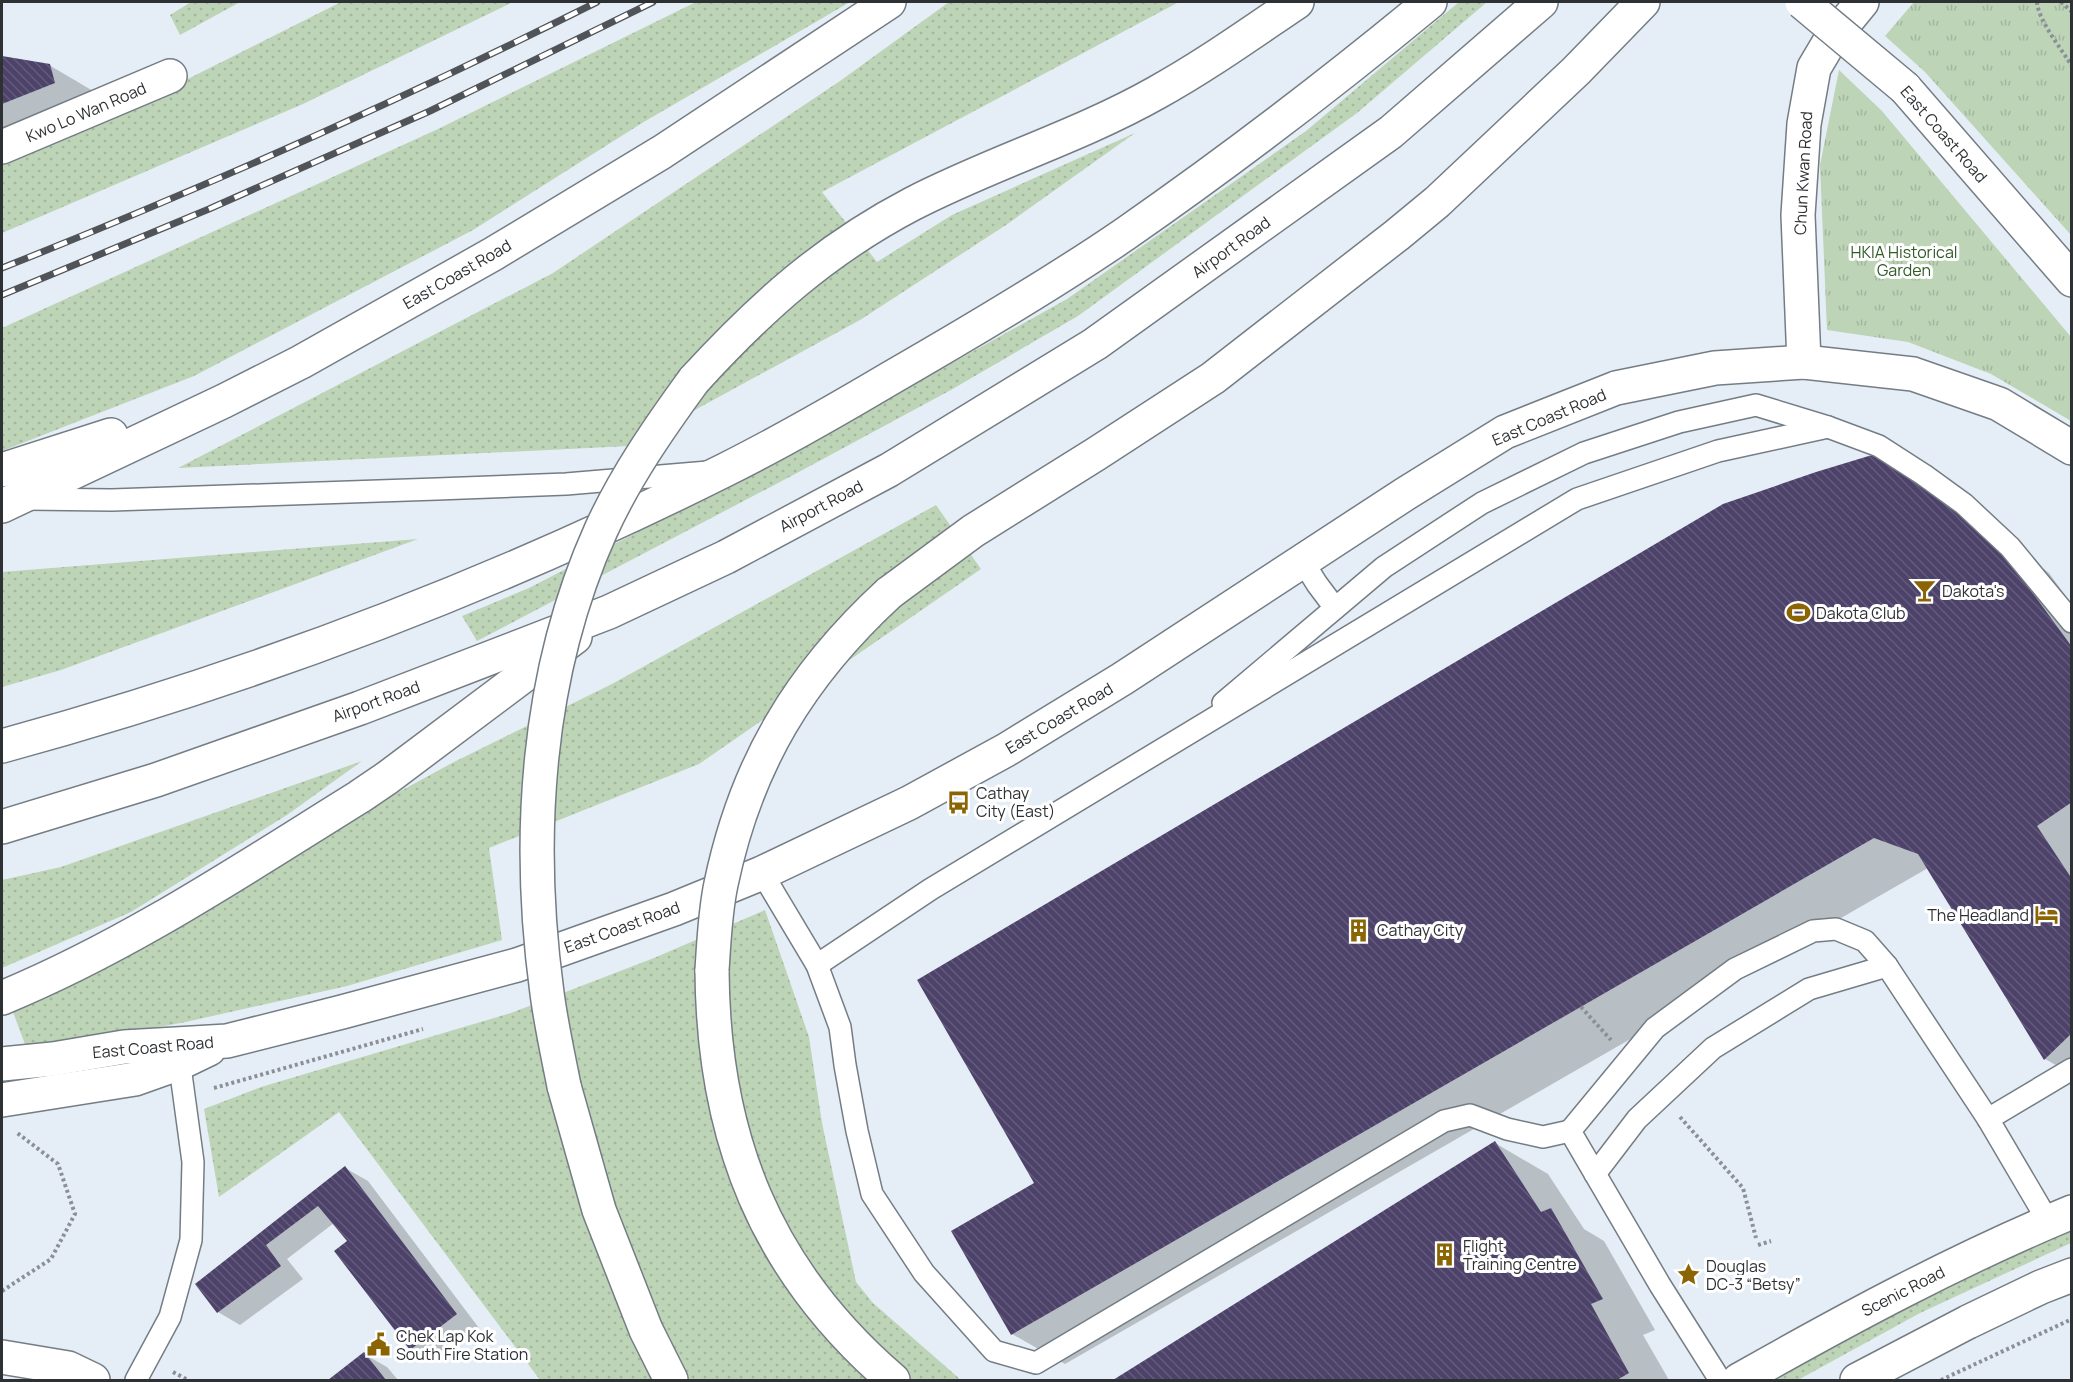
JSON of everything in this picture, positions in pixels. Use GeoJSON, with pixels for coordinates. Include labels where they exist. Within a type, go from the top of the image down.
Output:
{"type":"FeatureCollection","features":[{"type":"Feature","properties":{"kind":"main road","name":"East Coast Road"},"geometry":{"type":"LineString","coordinates":[[7,501],[301,362],[493,255],[662,152],[889,2]]}},
{"type":"Feature","properties":{"kind":"main road"},"geometry":{"type":"LineString","coordinates":[[671,1380],[646,1330],[599,1210],[564,1086],[547,993],[537,886],[537,823],[541,762],[549,700],[564,637],[582,578],[601,530],[631,473],[662,424],[694,380],[767,304],[801,276],[865,231],[912,204],[950,185],[1112,115],[1155,93],[1209,61],[1297,2]]}},
{"type":"Feature","properties":{"kind":"main road"},"geometry":{"type":"LineString","coordinates":[[2,746],[173,697],[348,635],[538,558],[725,470],[939,351],[1123,235],[1250,144],[1430,2]]}},
{"type":"Feature","properties":{"kind":"main road","name":"Airport Road"},"geometry":{"type":"LineString","coordinates":[[2,827],[156,780],[360,708],[609,612],[726,557],[889,470],[1095,344],[1391,132],[1541,2]]}},
{"type":"Feature","properties":{"kind":"main road"},"geometry":{"type":"LineString","coordinates":[[893,1380],[841,1331],[811,1295],[769,1229],[748,1180],[725,1105],[712,1014],[712,970],[721,886],[744,799],[787,712],[821,664],[859,621],[889,593],[973,531],[1213,378],[1397,235],[1437,202],[1576,71],[1643,2]]}},
{"type":"Feature","properties":{"kind":"main road","name":"East Coast Road"},"geometry":{"type":"LineString","coordinates":[[1802,2],[1905,88],[2072,280]]}},
{"type":"Feature","properties":{"kind":"main road","name":"Chun Kwan Road"},"geometry":{"type":"LineString","coordinates":[[1804,362],[1798,215],[1804,124],[1814,68],[1830,41],[1862,2]]}},
{"type":"Feature","properties":{"kind":"main road","name":"Kwo Lo Wan Road"},"geometry":{"type":"LineString","coordinates":[[2,147],[170,76]]}},
{"type":"Feature","properties":{"kind":"main road","name":"East Coast Road"},"geometry":{"type":"LineString","coordinates":[[2,1064],[54,1059],[124,1047],[178,1053],[227,1041],[517,965],[674,909],[762,873],[909,803],[1006,750],[1122,679],[1505,432],[1616,388],[1714,368],[1804,362],[1913,374],[1999,404],[2072,448]]}},
{"type":"Feature","properties":{"kind":"main road"},"geometry":{"type":"LineString","coordinates":[[2,470],[224,400]]}},
{"type":"Feature","properties":{"kind":"main road"},"geometry":{"type":"LineString","coordinates":[[2,998],[124,939],[359,797],[609,612]]}},
{"type":"Feature","properties":{"kind":"main road"},"geometry":{"type":"LineString","coordinates":[[2,1100],[135,1079],[178,1053]]}},
{"type":"Feature","properties":{"kind":"main road","name":"Scenic Road"},"geometry":{"type":"LineString","coordinates":[[1739,1380],[1834,1325],[1952,1266],[2060,1217]]}},
{"type":"Feature","properties":{"kind":"main road"},"geometry":{"type":"LineString","coordinates":[[1857,1380],[1968,1322],[2056,1287],[2072,1275]]}},
{"type":"Feature","properties":{"kind":"main road"},"geometry":{"type":"LineString","coordinates":[[2,1357],[68,1368],[93,1380]]}},
{"type":"Feature","properties":{"kind":"lane"},"geometry":{"type":"LineString","coordinates":[[1192,732],[1245,683],[1384,567],[1482,503],[1584,453],[1679,422],[1756,405],[1828,427],[1879,446],[1964,504],[2010,547],[2072,622]]}},
{"type":"Feature","properties":{"kind":"lane"},"geometry":{"type":"LineString","coordinates":[[817,965],[931,889],[1577,499],[1718,451],[1828,427]]}},
{"type":"Feature","properties":{"kind":"lane"},"geometry":{"type":"LineString","coordinates":[[7,501],[112,500],[566,484],[725,470]]}},
{"type":"Feature","properties":{"kind":"lane"},"geometry":{"type":"LineString","coordinates":[[1302,561],[1335,608]]}},
{"type":"Feature","properties":{"kind":"lane"},"geometry":{"type":"LineString","coordinates":[[762,873],[817,965],[840,1027],[857,1131],[872,1194],[924,1273],[994,1351],[1036,1363],[1444,1121],[1470,1115],[1507,1129],[1543,1137],[1570,1131],[1656,1028],[1735,969],[1814,931],[1836,929],[1865,941],[1887,966],[1988,1119],[2060,1217]]}},
{"type":"Feature","properties":{"kind":"lane"},"geometry":{"type":"LineString","coordinates":[[1595,1174],[1637,1119],[1713,1048],[1809,989],[1887,966]]}},
{"type":"Feature","properties":{"kind":"lane"},"geometry":{"type":"LineString","coordinates":[[136,1380],[170,1317],[191,1240],[193,1162],[178,1053]]}},
{"type":"Feature","properties":{"kind":"lane"},"geometry":{"type":"LineString","coordinates":[[1988,1119],[2072,1069]]}},
{"type":"Feature","properties":{"kind":"lane"},"geometry":{"type":"LineString","coordinates":[[1570,1131],[1660,1285],[1720,1380]]}},
{"type":"Feature","properties":{"kind":"path"},"geometry":{"type":"LineString","coordinates":[[2037,2],[2049,29],[2072,66]]}},
{"type":"Feature","properties":{"kind":"path"},"geometry":{"type":"LineString","coordinates":[[2061,2],[2072,12]]}},
{"type":"Feature","properties":{"kind":"path"},"geometry":{"type":"LineString","coordinates":[[2,1291],[51,1259],[75,1214],[58,1164],[16,1132]]}},
{"type":"Feature","properties":{"kind":"path"},"geometry":{"type":"LineString","coordinates":[[1743,1188],[1756,1238]]}},
{"type":"Feature","properties":{"kind":"path"},"geometry":{"type":"LineString","coordinates":[[1758,1245],[1771,1241]]}},
{"type":"Feature","properties":{"kind":"path"},"geometry":{"type":"LineString","coordinates":[[1941,1380],[2072,1319]]}},
{"type":"Feature","properties":{"kind":"green space"},"geometry":{"type":"Polygon","coordinates":[[[191,2],[240,2],[180,35],[170,15],[191,2]]]}},
{"type":"Feature","properties":{"kind":"green space"},"geometry":{"type":"Polygon","coordinates":[[[341,2],[513,2],[303,104],[2,233],[2,161],[112,117],[341,2]]]}},
{"type":"Feature","properties":{"kind":"green space"},"geometry":{"type":"Polygon","coordinates":[[[696,2],[850,2],[642,123],[473,230],[194,376],[2,451],[2,328],[438,129],[696,2]]]}},
{"type":"Feature","properties":{"kind":"green space"},"geometry":{"type":"Polygon","coordinates":[[[949,2],[1179,2],[822,192],[877,262],[952,215],[1135,133],[1006,225],[860,320],[629,446],[178,468],[553,273],[840,81],[949,2]]]}},
{"type":"Feature","properties":{"kind":"green space"},"geometry":{"type":"Polygon","coordinates":[[[1459,2],[1487,2],[1357,113],[1078,316],[949,391],[477,641],[462,616],[529,588],[791,453],[1067,299],[1306,131],[1459,2]]]}},
{"type":"Feature","properties":{"kind":"green space"},"geometry":{"type":"Polygon","coordinates":[[[1914,2],[2071,2],[2071,235],[1925,72],[1885,36],[1914,2]]]}},
{"type":"Feature","properties":{"kind":"green space","name":"HKIA Historical Garden"},"geometry":{"type":"Polygon","coordinates":[[[1839,70],[1882,111],[2071,337],[2071,421],[1991,374],[1908,342],[1827,330],[1820,165],[1839,70]]]}},
{"type":"Feature","properties":{"kind":"green space"},"geometry":{"type":"Polygon","coordinates":[[[936,505],[981,569],[699,764],[489,848],[502,940],[347,986],[181,1023],[79,1041],[26,1047],[10,1004],[452,763],[612,684],[936,505]]]}},
{"type":"Feature","properties":{"kind":"green space"},"geometry":{"type":"Polygon","coordinates":[[[418,539],[61,670],[2,687],[2,572],[418,539]]]}},
{"type":"Feature","properties":{"kind":"green space"},"geometry":{"type":"Polygon","coordinates":[[[362,761],[287,815],[131,912],[2,968],[2,880],[61,867],[362,761]]]}},
{"type":"Feature","properties":{"kind":"green space"},"geometry":{"type":"Polygon","coordinates":[[[765,910],[809,1037],[822,1123],[856,1282],[873,1303],[961,1380],[540,1380],[339,1112],[219,1197],[204,1109],[261,1087],[511,1013],[654,958],[765,910]]]}},
{"type":"Feature","properties":{"kind":"green space"},"geometry":{"type":"Polygon","coordinates":[[[2071,1229],[2071,1243],[1920,1313],[1798,1380],[1775,1380],[1910,1302],[2071,1229]]]}},
{"type":"Feature","properties":{"kind":"building"},"geometry":{"type":"Polygon","coordinates":[[[2,56],[50,64],[55,83],[2,104],[2,56]]]}},
{"type":"Feature","properties":{"kind":"building","name":"Cathay City"},"geometry":{"type":"Polygon","coordinates":[[[1872,455],[1918,479],[1995,541],[2072,647],[2072,802],[2037,826],[2072,879],[2072,1033],[2044,1060],[1918,854],[1874,838],[1011,1335],[951,1231],[1034,1183],[917,980],[1723,504],[1872,455]]]}},
{"type":"Feature","properties":{"kind":"building","name":"Flight Training Centre"},"geometry":{"type":"Polygon","coordinates":[[[1495,1141],[1541,1212],[1551,1208],[1603,1299],[1591,1304],[1629,1373],[1617,1380],[1113,1380],[1495,1141]]]}},
{"type":"Feature","properties":{"kind":"building"},"geometry":{"type":"Polygon","coordinates":[[[345,1166],[457,1314],[410,1350],[334,1251],[347,1241],[318,1206],[266,1245],[281,1266],[217,1313],[195,1284],[345,1166]]]}},
{"type":"Feature","properties":{"kind":"building"},"geometry":{"type":"Polygon","coordinates":[[[364,1352],[386,1380],[328,1380],[364,1352]]]}},
{"type":"Feature","properties":{"kind":"railway"},"geometry":{"type":"LineString","coordinates":[[2,268],[302,141],[451,73],[597,2]]}},
{"type":"Feature","properties":{"kind":"railway"},"geometry":{"type":"LineString","coordinates":[[2,295],[209,209],[430,111],[653,2]]}},
{"type":"Feature","properties":{"kind":"place","name":"Dakota's"},"geometry":{"type":"Point","coordinates":[1924,591]}},
{"type":"Feature","properties":{"kind":"place","name":"Dakota Club"},"geometry":{"type":"Point","coordinates":[1798,613]}},
{"type":"Feature","properties":{"kind":"place","name":"Cathay City (East)"},"geometry":{"type":"Point","coordinates":[958,802]}},
{"type":"Feature","properties":{"kind":"place","name":"The Headland"},"geometry":{"type":"Point","coordinates":[2047,915]}},
{"type":"Feature","properties":{"kind":"place","name":"Cathay City"},"geometry":{"type":"Point","coordinates":[1359,930]}},
{"type":"Feature","properties":{"kind":"place","name":"Flight Training Centre"},"geometry":{"type":"Point","coordinates":[1445,1255]}},
{"type":"Feature","properties":{"kind":"place","name":"Douglas DC-3 “Betsy”"},"geometry":{"type":"Point","coordinates":[1688,1275]}},
{"type":"Feature","properties":{"kind":"place","name":"Chek Lap Kok South Fire Station"},"geometry":{"type":"Point","coordinates":[378,1345]}}]}
